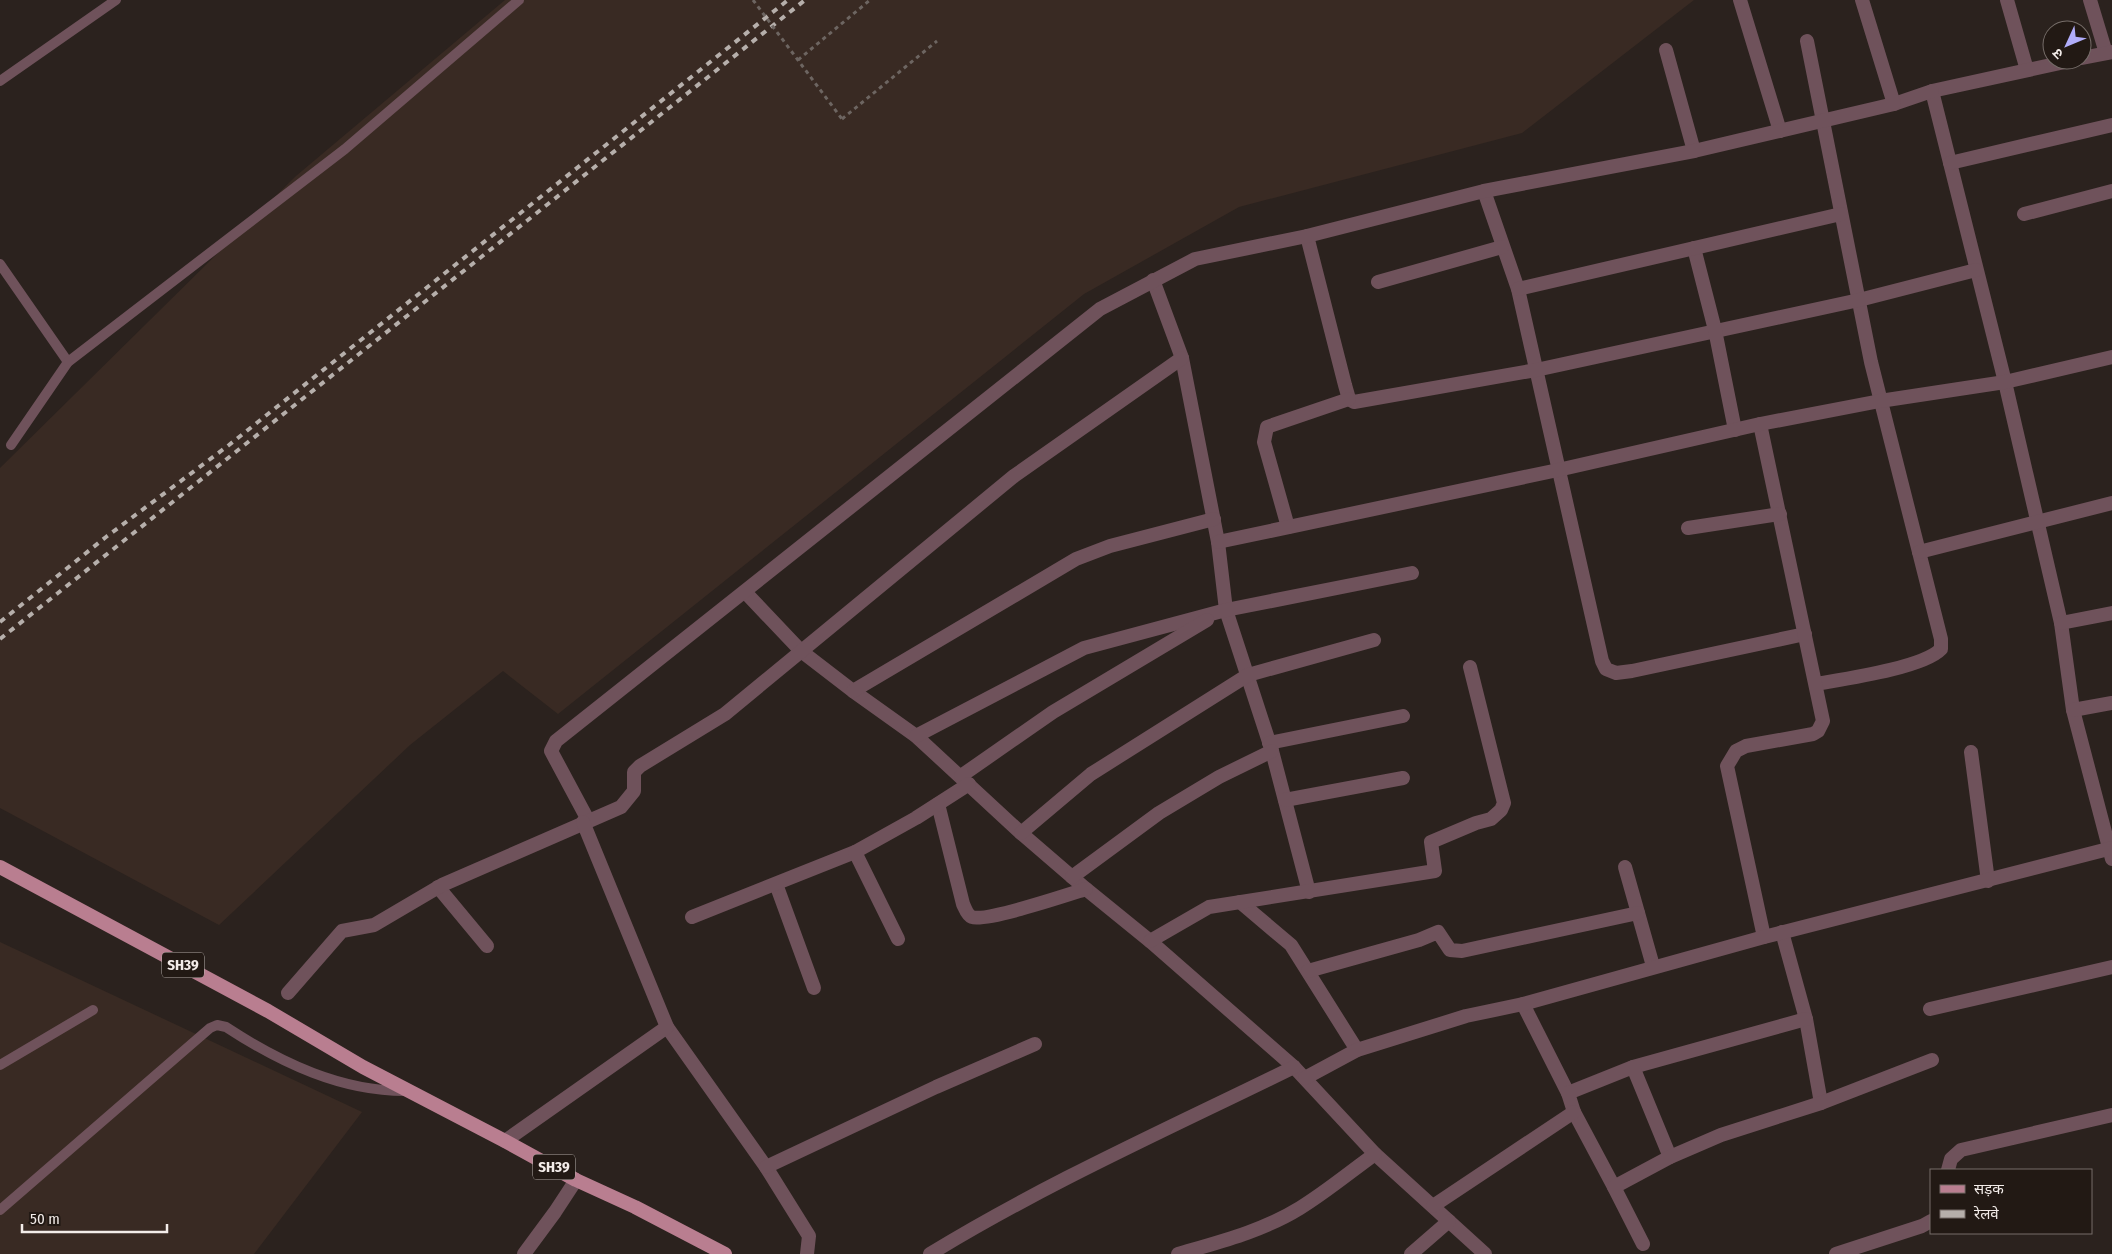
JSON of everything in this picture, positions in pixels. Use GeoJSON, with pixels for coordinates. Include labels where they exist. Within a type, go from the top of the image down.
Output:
{"type":"FeatureCollection","features":[{"type":"Feature","properties":{"kind":"main road","name":"SH39"},"geometry":{"type":"LineString","coordinates":[[0,867],[268,1011],[363,1067],[505,1140],[576,1180],[635,1206],[726,1254]]}},
{"type":"Feature","properties":{"kind":"street"},"geometry":{"type":"LineString","coordinates":[[1740,0],[1780,131]]}},
{"type":"Feature","properties":{"kind":"street"},"geometry":{"type":"LineString","coordinates":[[1862,0],[1894,104]]}},
{"type":"Feature","properties":{"kind":"street"},"geometry":{"type":"LineString","coordinates":[[2007,0],[2027,70]]}},
{"type":"Feature","properties":{"kind":"street"},"geometry":{"type":"LineString","coordinates":[[2090,0],[2109,53],[2092,56]]}},
{"type":"Feature","properties":{"kind":"street"},"geometry":{"type":"LineString","coordinates":[[1806,41],[1880,401],[1941,639],[1941,649],[1936,654],[1904,665],[1816,684]]}},
{"type":"Feature","properties":{"kind":"street"},"geometry":{"type":"LineString","coordinates":[[1666,50],[1694,152]]}},
{"type":"Feature","properties":{"kind":"street"},"geometry":{"type":"LineString","coordinates":[[807,1254],[809,1236],[766,1167],[667,1027],[585,821],[551,751],[552,745],[1100,309],[1195,259],[1307,236],[1484,191],[1694,152],[1894,104],[1932,91],[2042,67]]}},
{"type":"Feature","properties":{"kind":"street"},"geometry":{"type":"LineString","coordinates":[[1305,1078],[1357,1050],[1466,1016],[1523,1004],[1653,966],[1782,932],[2111,852],[2073,710],[2061,623],[2038,522],[1932,91]]}},
{"type":"Feature","properties":{"kind":"street"},"geometry":{"type":"LineString","coordinates":[[1950,163],[2112,125]]}},
{"type":"Feature","properties":{"kind":"street"},"geometry":{"type":"LineString","coordinates":[[1484,191],[1518,289],[1602,661],[1606,669],[1616,673],[1632,671],[1805,634]]}},
{"type":"Feature","properties":{"kind":"street"},"geometry":{"type":"LineString","coordinates":[[2024,214],[2112,191]]}},
{"type":"Feature","properties":{"kind":"street"},"geometry":{"type":"LineString","coordinates":[[1518,289],[1841,214]]}},
{"type":"Feature","properties":{"kind":"street"},"geometry":{"type":"LineString","coordinates":[[1307,236],[1349,399],[1354,402],[1536,370],[1859,300],[1976,270]]}},
{"type":"Feature","properties":{"kind":"street"},"geometry":{"type":"LineString","coordinates":[[1378,282],[1502,247]]}},
{"type":"Feature","properties":{"kind":"street"},"geometry":{"type":"LineString","coordinates":[[1694,248],[1715,330],[1735,430]]}},
{"type":"Feature","properties":{"kind":"street"},"geometry":{"type":"LineString","coordinates":[[1153,280],[1182,358],[1218,542],[1221,611],[1248,675],[1271,747],[1309,892]]}},
{"type":"Feature","properties":{"kind":"street"},"geometry":{"type":"LineString","coordinates":[[1218,542],[1558,470],[1760,424],[1880,401],[2005,382],[2112,357]]}},
{"type":"Feature","properties":{"kind":"street"},"geometry":{"type":"LineString","coordinates":[[288,993],[342,931],[374,925],[438,887],[585,821],[621,807],[634,792],[634,772],[640,766],[725,714],[1014,476],[1182,358]]}},
{"type":"Feature","properties":{"kind":"street"},"geometry":{"type":"LineString","coordinates":[[1288,527],[1264,442],[1267,427],[1349,399]]}},
{"type":"Feature","properties":{"kind":"street"},"geometry":{"type":"LineString","coordinates":[[1760,424],[1823,721],[1818,731],[1746,746],[1736,751],[1727,766],[1764,937]]}},
{"type":"Feature","properties":{"kind":"street"},"geometry":{"type":"LineString","coordinates":[[1919,552],[2112,503]]}},
{"type":"Feature","properties":{"kind":"street"},"geometry":{"type":"LineString","coordinates":[[1688,528],[1780,514]]}},
{"type":"Feature","properties":{"kind":"street"},"geometry":{"type":"LineString","coordinates":[[853,691],[1076,559],[1110,546],[1214,519]]}},
{"type":"Feature","properties":{"kind":"street"},"geometry":{"type":"LineString","coordinates":[[916,736],[1084,648],[1221,611],[1412,573]]}},
{"type":"Feature","properties":{"kind":"street"},"geometry":{"type":"LineString","coordinates":[[745,592],[801,651],[916,736],[1021,833],[1150,941],[1294,1067],[1375,1154],[1484,1254]]}},
{"type":"Feature","properties":{"kind":"street"},"geometry":{"type":"LineString","coordinates":[[692,917],[855,852],[938,804],[965,780],[1053,712],[1221,611]]}},
{"type":"Feature","properties":{"kind":"street"},"geometry":{"type":"LineString","coordinates":[[2061,623],[2112,613]]}},
{"type":"Feature","properties":{"kind":"street"},"geometry":{"type":"LineString","coordinates":[[1021,833],[1091,774],[1248,675],[1374,640]]}},
{"type":"Feature","properties":{"kind":"street"},"geometry":{"type":"LineString","coordinates":[[1150,941],[1209,907],[1433,872],[1436,869],[1431,842],[1476,823],[1491,819],[1502,810],[1504,803],[1470,667]]}},
{"type":"Feature","properties":{"kind":"street"},"geometry":{"type":"LineString","coordinates":[[2073,710],[2112,703]]}},
{"type":"Feature","properties":{"kind":"street"},"geometry":{"type":"LineString","coordinates":[[1072,877],[1160,813],[1271,747],[1403,716]]}},
{"type":"Feature","properties":{"kind":"street"},"geometry":{"type":"LineString","coordinates":[[1971,752],[1988,881]]}},
{"type":"Feature","properties":{"kind":"street"},"geometry":{"type":"LineString","coordinates":[[1286,800],[1403,778]]}},
{"type":"Feature","properties":{"kind":"street"},"geometry":{"type":"LineString","coordinates":[[938,804],[964,904],[969,915],[972,917],[990,916],[1086,889]]}},
{"type":"Feature","properties":{"kind":"street"},"geometry":{"type":"LineString","coordinates":[[855,852],[898,939]]}},
{"type":"Feature","properties":{"kind":"street"},"geometry":{"type":"LineString","coordinates":[[1624,867],[1653,966]]}},
{"type":"Feature","properties":{"kind":"street"},"geometry":{"type":"LineString","coordinates":[[776,884],[814,988]]}},
{"type":"Feature","properties":{"kind":"street"},"geometry":{"type":"LineString","coordinates":[[438,887],[486,946]]}},
{"type":"Feature","properties":{"kind":"street"},"geometry":{"type":"LineString","coordinates":[[1240,902],[1291,945],[1357,1050]]}},
{"type":"Feature","properties":{"kind":"street"},"geometry":{"type":"LineString","coordinates":[[1308,971],[1419,940],[1438,932],[1450,950],[1462,951],[1638,914]]}},
{"type":"Feature","properties":{"kind":"street"},"geometry":{"type":"LineString","coordinates":[[1782,932],[1806,1019],[1821,1103]]}},
{"type":"Feature","properties":{"kind":"street"},"geometry":{"type":"LineString","coordinates":[[1930,1009],[2112,967]]}},
{"type":"Feature","properties":{"kind":"street"},"geometry":{"type":"LineString","coordinates":[[1523,1004],[1568,1093],[1574,1112],[1643,1244]]}},
{"type":"Feature","properties":{"kind":"street"},"geometry":{"type":"LineString","coordinates":[[1568,1093],[1633,1067],[1806,1019]]}},
{"type":"Feature","properties":{"kind":"street"},"geometry":{"type":"LineString","coordinates":[[505,1140],[667,1027]]}},
{"type":"Feature","properties":{"kind":"street"},"geometry":{"type":"LineString","coordinates":[[766,1167],[936,1087],[1035,1044]]}},
{"type":"Feature","properties":{"kind":"street"},"geometry":{"type":"LineString","coordinates":[[1614,1186],[1670,1157],[1721,1135],[1821,1103],[1932,1060]]}},
{"type":"Feature","properties":{"kind":"street"},"geometry":{"type":"LineString","coordinates":[[930,1254],[1006,1210],[1294,1067]]}},
{"type":"Feature","properties":{"kind":"street"},"geometry":{"type":"LineString","coordinates":[[1633,1067],[1670,1157]]}},
{"type":"Feature","properties":{"kind":"street"},"geometry":{"type":"LineString","coordinates":[[1433,1206],[1574,1112]]}},
{"type":"Feature","properties":{"kind":"street"},"geometry":{"type":"LineString","coordinates":[[1948,1169],[1951,1159],[1961,1150],[2112,1115]]}},
{"type":"Feature","properties":{"kind":"street"},"geometry":{"type":"LineString","coordinates":[[1178,1254],[1224,1241],[1276,1221],[1301,1208],[1375,1154]]}},
{"type":"Feature","properties":{"kind":"street"},"geometry":{"type":"LineString","coordinates":[[524,1254],[576,1180]]}},
{"type":"Feature","properties":{"kind":"street"},"geometry":{"type":"LineString","coordinates":[[1411,1254],[1448,1221]]}},
{"type":"Feature","properties":{"kind":"street"},"geometry":{"type":"LineString","coordinates":[[1836,1254],[1922,1226],[1930,1222]]}},
{"type":"Feature","properties":{"kind":"lane"},"geometry":{"type":"LineString","coordinates":[[0,81],[116,0]]}},
{"type":"Feature","properties":{"kind":"lane"},"geometry":{"type":"LineString","coordinates":[[11,445],[68,362],[345,149],[519,0]]}},
{"type":"Feature","properties":{"kind":"lane"},"geometry":{"type":"LineString","coordinates":[[0,264],[68,362]]}},
{"type":"Feature","properties":{"kind":"lane"},"geometry":{"type":"LineString","coordinates":[[0,1066],[93,1010]]}},
{"type":"Feature","properties":{"kind":"lane"},"geometry":{"type":"LineString","coordinates":[[0,1210],[210,1028],[217,1025],[226,1027],[276,1058],[336,1081],[388,1092],[411,1091]]}},
{"type":"Feature","properties":{"kind":"path"},"geometry":{"type":"LineString","coordinates":[[753,0],[842,119],[937,41]]}},
{"type":"Feature","properties":{"kind":"path"},"geometry":{"type":"LineString","coordinates":[[798,60],[870,0]]}},
{"type":"Feature","properties":{"kind":"shaded area"},"geometry":{"type":"Polygon","coordinates":[[[505,0],[1694,0],[1522,133],[1239,207],[1084,294],[558,714],[503,671],[410,745],[219,925],[0,808],[0,468],[296,176],[505,0]]]}},
{"type":"Feature","properties":{"kind":"shaded area"},"geometry":{"type":"Polygon","coordinates":[[[0,942],[362,1112],[254,1254],[0,1254],[0,942]]]}},
{"type":"Feature","properties":{"kind":"railway"},"geometry":{"type":"LineString","coordinates":[[0,622],[106,537],[229,445],[788,0]]}},
{"type":"Feature","properties":{"kind":"railway"},"geometry":{"type":"LineString","coordinates":[[0,639],[805,0]]}}]}
